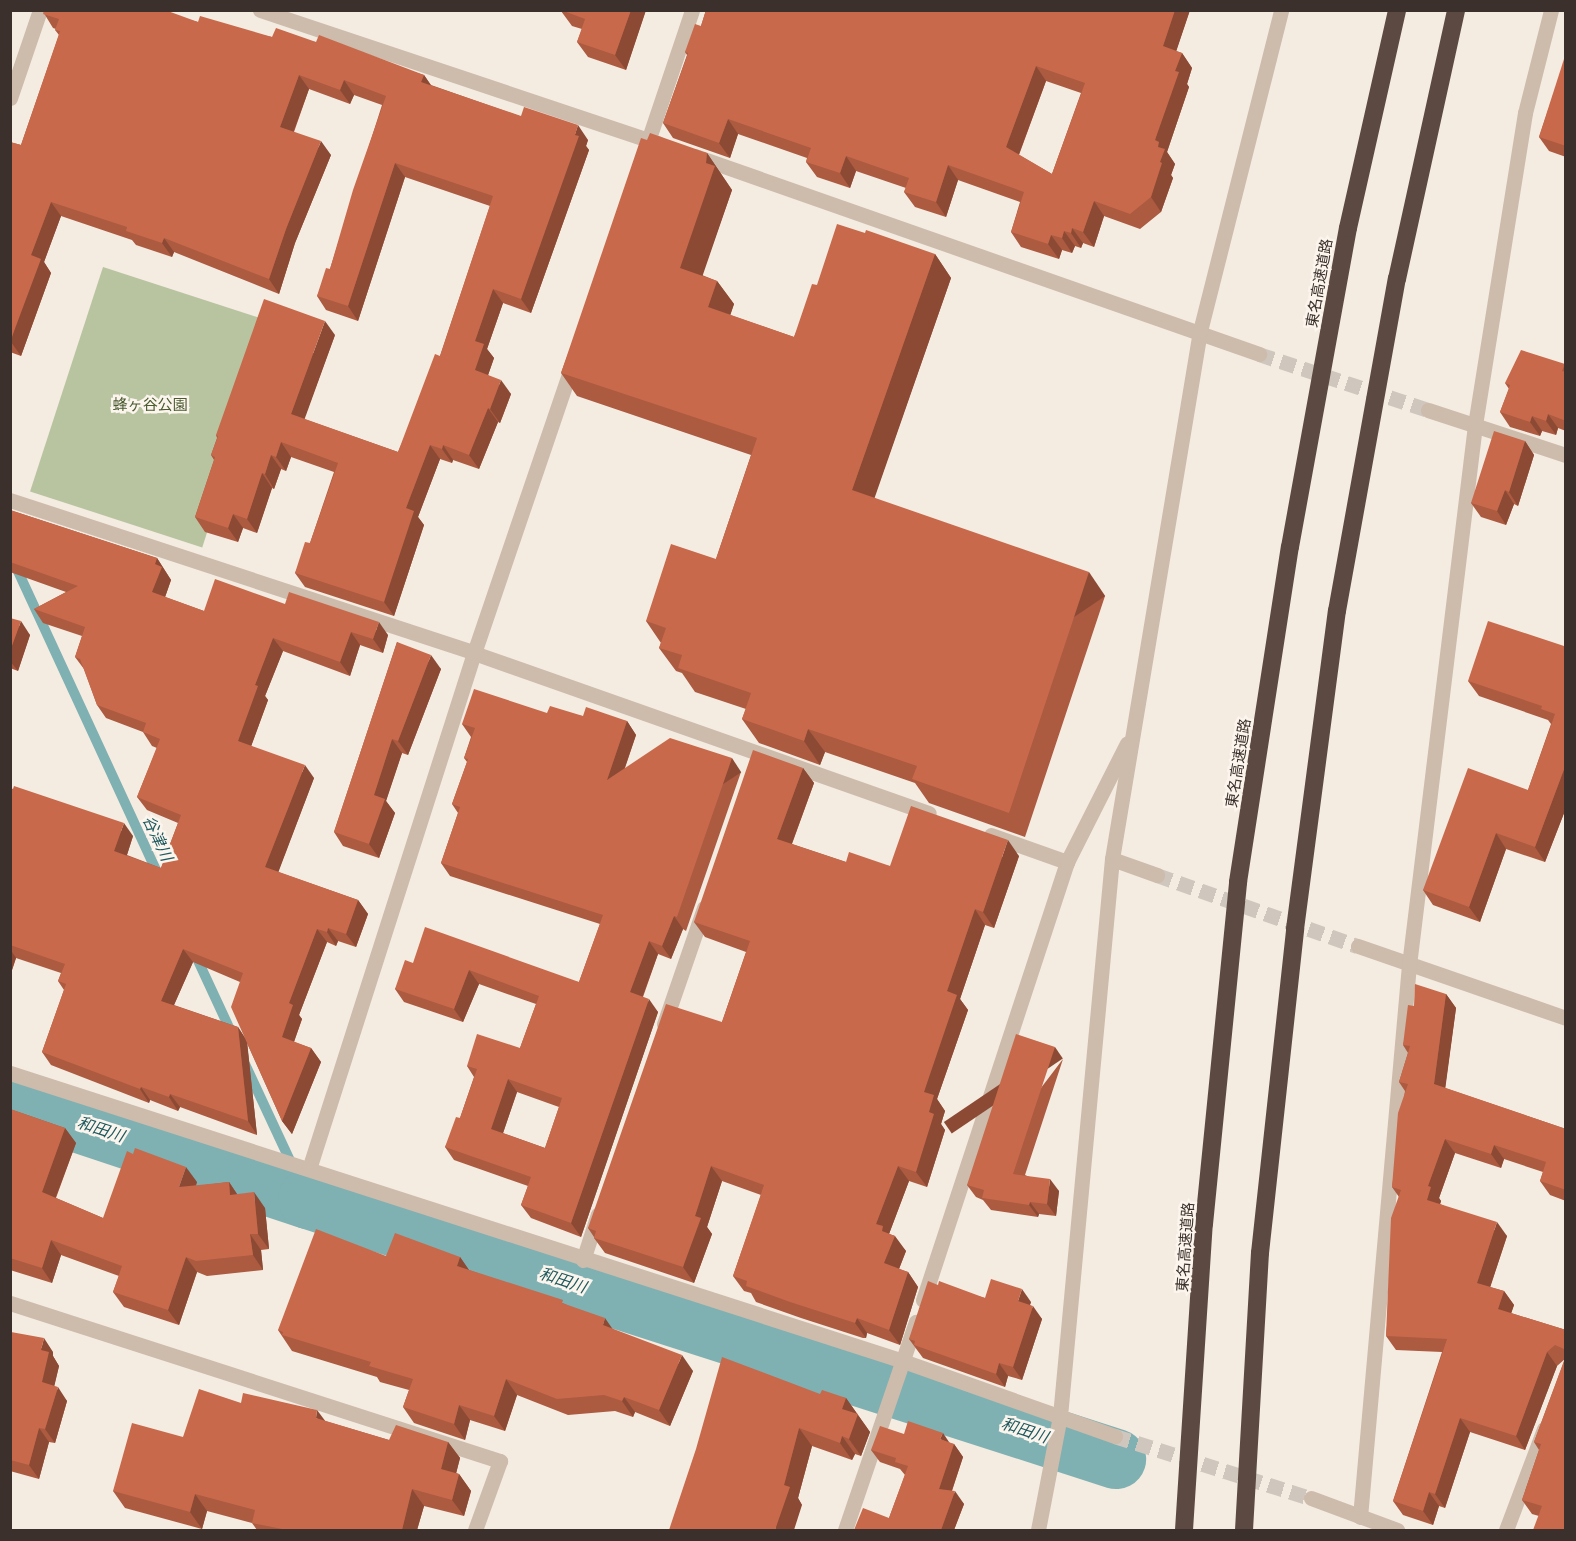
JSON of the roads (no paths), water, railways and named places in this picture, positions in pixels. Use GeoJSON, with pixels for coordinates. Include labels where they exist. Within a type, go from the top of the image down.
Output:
{"type":"FeatureCollection","features":[{"type":"Feature","properties":{"kind":"highway","name":"東名高速道路"},"geometry":{"type":"LineString","coordinates":[[1184,1530],[1204,1224],[1238,882],[1290,547],[1346,239],[1397,10]]}},
{"type":"Feature","properties":{"kind":"highway"},"geometry":{"type":"LineString","coordinates":[[1244,1530],[1260,1253],[1295,929],[1337,611],[1397,279],[1456,10]]}},
{"type":"Feature","properties":{"kind":"street"},"geometry":{"type":"LineString","coordinates":[[10,98],[40,10]]}},
{"type":"Feature","properties":{"kind":"street"},"geometry":{"type":"LineString","coordinates":[[260,10],[677,149],[1200,331],[1259,354]]}},
{"type":"Feature","properties":{"kind":"street"},"geometry":{"type":"LineString","coordinates":[[637,173],[692,10]]}},
{"type":"Feature","properties":{"kind":"street"},"geometry":{"type":"LineString","coordinates":[[1038,1530],[1058,1424],[1112,859],[1200,331],[1281,10]]}},
{"type":"Feature","properties":{"kind":"street"},"geometry":{"type":"LineString","coordinates":[[1360,1517],[1409,965],[1475,425],[1525,113],[1551,10]]}},
{"type":"Feature","properties":{"kind":"street"},"geometry":{"type":"LineString","coordinates":[[309,1169],[474,653],[577,352]]}},
{"type":"Feature","properties":{"kind":"street"},"geometry":{"type":"LineString","coordinates":[[1428,410],[1566,455]]}},
{"type":"Feature","properties":{"kind":"street"},"geometry":{"type":"LineString","coordinates":[[10,500],[474,653],[756,758],[946,819]]}},
{"type":"Feature","properties":{"kind":"street"},"geometry":{"type":"LineString","coordinates":[[845,1530],[890,1406],[1068,862],[1134,730]]}},
{"type":"Feature","properties":{"kind":"street"},"geometry":{"type":"LineString","coordinates":[[979,831],[1068,862]]}},
{"type":"Feature","properties":{"kind":"street"},"geometry":{"type":"LineString","coordinates":[[1112,859],[1157,875]]}},
{"type":"Feature","properties":{"kind":"street"},"geometry":{"type":"LineString","coordinates":[[661,1034],[711,888]]}},
{"type":"Feature","properties":{"kind":"street"},"geometry":{"type":"LineString","coordinates":[[1358,946],[1566,1018]]}},
{"type":"Feature","properties":{"kind":"street"},"geometry":{"type":"LineString","coordinates":[[10,1073],[583,1260],[903,1361],[1058,1424],[1115,1436]]}},
{"type":"Feature","properties":{"kind":"street"},"geometry":{"type":"LineString","coordinates":[[583,1260],[602,1203]]}},
{"type":"Feature","properties":{"kind":"street"},"geometry":{"type":"LineString","coordinates":[[12,1308],[500,1461],[475,1530]]}},
{"type":"Feature","properties":{"kind":"street"},"geometry":{"type":"LineString","coordinates":[[1506,1530],[1549,1414]]}},
{"type":"Feature","properties":{"kind":"street"},"geometry":{"type":"LineString","coordinates":[[1311,1498],[1397,1530]]}},
{"type":"Feature","properties":{"kind":"waterway","name":"谷津川"},"geometry":{"type":"LineString","coordinates":[[10,554],[160,878]]}},
{"type":"Feature","properties":{"kind":"waterway","name":"谷津川"},"geometry":{"type":"LineString","coordinates":[[194,952],[233,1036]]}},
{"type":"Feature","properties":{"kind":"waterway","name":"谷津川"},"geometry":{"type":"LineString","coordinates":[[245,1064],[308,1199]]}},
{"type":"Feature","properties":{"kind":"waterway","name":"和田川"},"geometry":{"type":"LineString","coordinates":[[10,1100],[308,1199],[1116,1459]]}},
{"type":"Feature","properties":{"kind":"tunnel"},"geometry":{"type":"LineString","coordinates":[[1259,354],[1428,410]]}},
{"type":"Feature","properties":{"kind":"tunnel"},"geometry":{"type":"LineString","coordinates":[[1157,875],[1358,946]]}},
{"type":"Feature","properties":{"kind":"tunnel"},"geometry":{"type":"LineString","coordinates":[[1115,1436],[1311,1498]]}},
{"type":"Feature","properties":{"kind":"park label","name":"蜂ヶ谷公園"},"geometry":{"type":"Point","coordinates":[150,405]}}]}
